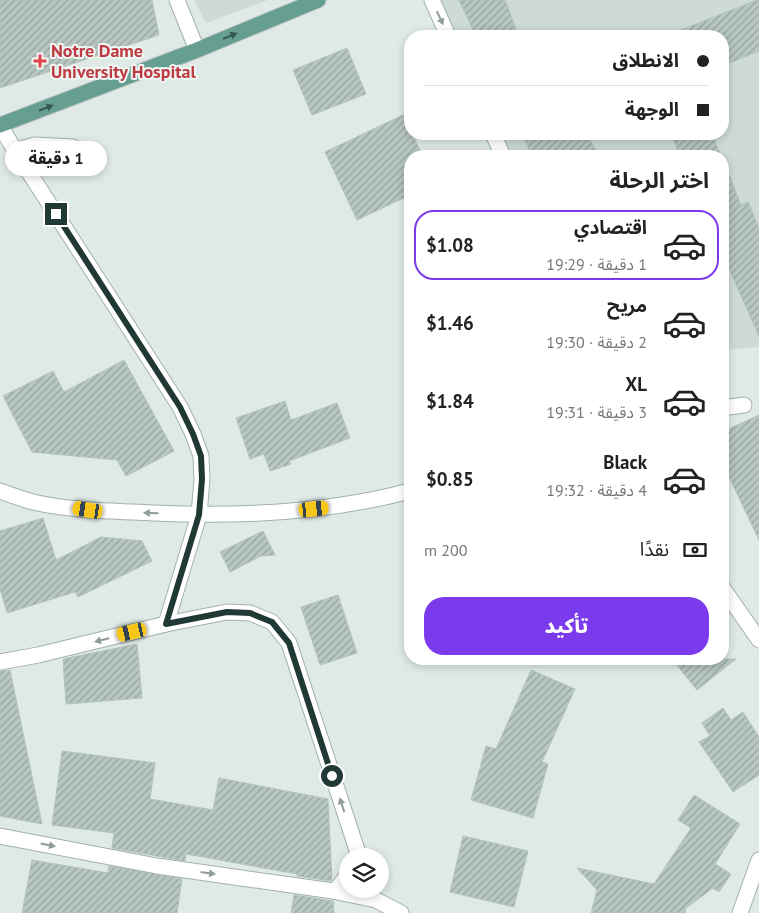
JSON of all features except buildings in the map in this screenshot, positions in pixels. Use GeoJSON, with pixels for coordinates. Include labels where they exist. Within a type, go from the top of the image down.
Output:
{"type":"FeatureCollection","features":[{"type":"Feature","properties":{"kind":"main road"},"geometry":{"type":"LineString","coordinates":[[0,125],[197,50],[318,0]]}},
{"type":"Feature","properties":{"kind":"street"},"geometry":{"type":"LineString","coordinates":[[177,0],[197,50]]}},
{"type":"Feature","properties":{"kind":"street"},"geometry":{"type":"LineString","coordinates":[[432,0],[445,30]]}},
{"type":"Feature","properties":{"kind":"street"},"geometry":{"type":"LineString","coordinates":[[0,125],[180,407],[201,456],[202,479],[199,515],[166,624]]}},
{"type":"Feature","properties":{"kind":"street"},"geometry":{"type":"LineString","coordinates":[[729,407],[744,404]]}},
{"type":"Feature","properties":{"kind":"street"},"geometry":{"type":"LineString","coordinates":[[0,492],[33,502],[88,510],[199,515],[296,511],[333,507],[404,493]]}},
{"type":"Feature","properties":{"kind":"street"},"geometry":{"type":"LineString","coordinates":[[729,597],[759,640]]}},
{"type":"Feature","properties":{"kind":"street"},"geometry":{"type":"LineString","coordinates":[[0,662],[227,612],[250,613],[272,622],[289,643],[355,848]]}},
{"type":"Feature","properties":{"kind":"street"},"geometry":{"type":"LineString","coordinates":[[0,836],[157,866],[339,892]]}},
{"type":"Feature","properties":{"kind":"street"},"geometry":{"type":"LineString","coordinates":[[740,913],[759,860]]}},
{"type":"Feature","properties":{"kind":"street"},"geometry":{"type":"LineString","coordinates":[[333,892],[339,886]]}},
{"type":"Feature","properties":{"kind":"street"},"geometry":{"type":"LineString","coordinates":[[379,898],[400,913]]}},
{"type":"Feature","properties":{"kind":"lane"},"geometry":{"type":"LineString","coordinates":[[14,149],[34,143],[73,145]]}},
{"type":"Feature","properties":{"kind":"shaded area"},"geometry":{"type":"Polygon","coordinates":[[[194,0],[268,0],[206,23],[194,0]]]}},
{"type":"Feature","properties":{"kind":"shaded area"},"geometry":{"type":"Polygon","coordinates":[[[441,0],[759,0],[759,347],[729,350],[729,150],[508,150],[503,140],[729,140],[729,30],[452,30],[441,0]]]}},
{"type":"Feature","properties":{"kind":"place","name":"Notre Dame University Hospital"},"geometry":{"type":"Point","coordinates":[40,61]}},
{"type":"Feature","properties":{"kind":"route"},"geometry":{"type":"LineString","coordinates":[[56,214],[180,407],[201,456],[202,479],[199,515],[166,624],[227,612],[250,613],[272,622],[289,643],[332,776]]}}]}
